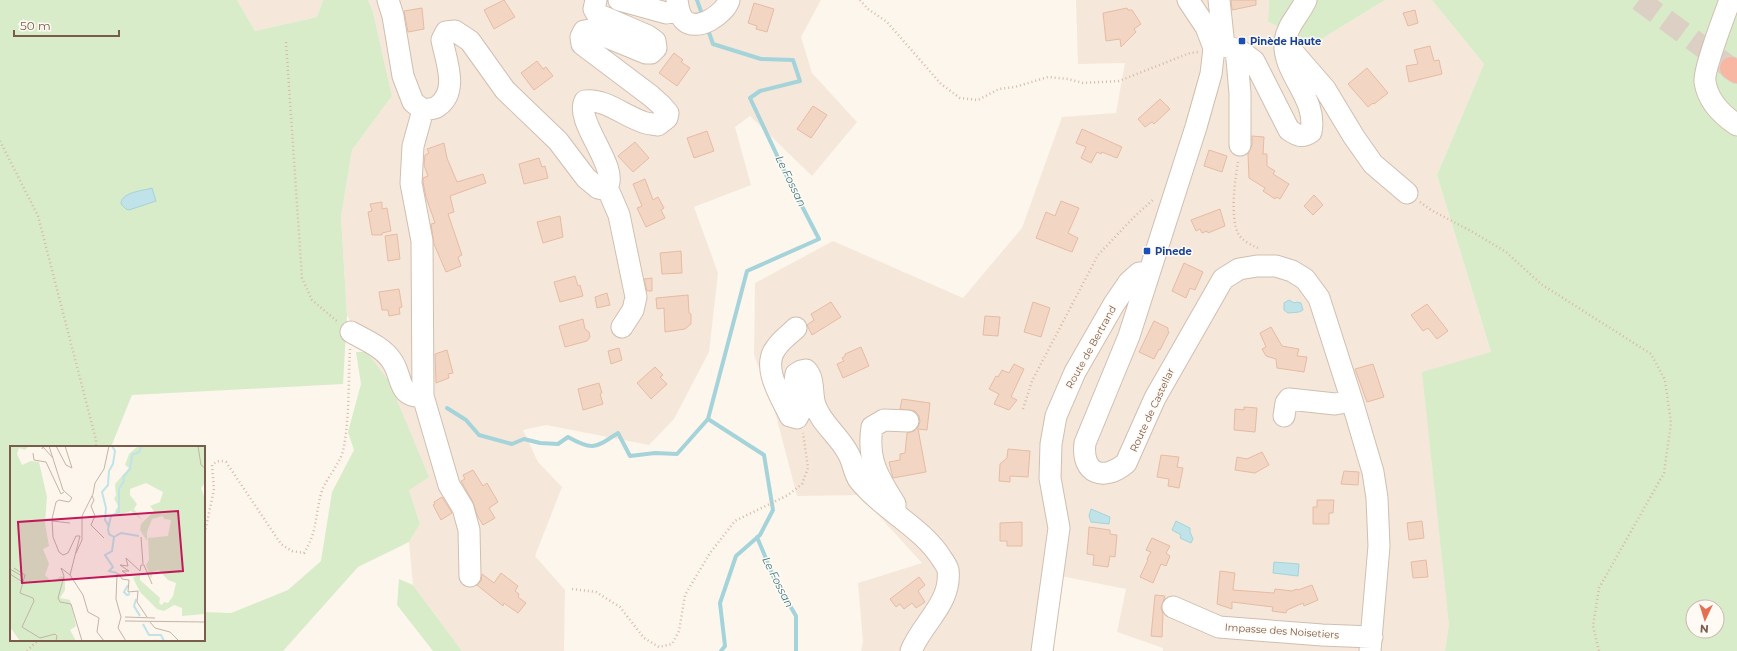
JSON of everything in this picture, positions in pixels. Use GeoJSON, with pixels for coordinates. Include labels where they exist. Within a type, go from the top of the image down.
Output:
{"type":"FeatureCollection","features":[{"type":"Feature","properties":{"kind":"street"},"geometry":{"type":"LineString","coordinates":[[388,0],[393,16],[403,76],[412,102],[423,110],[438,107],[448,96],[450,78],[442,40],[446,32],[455,30],[470,41],[505,90],[558,141],[586,178],[598,188],[607,188]]}},
{"type":"Feature","properties":{"kind":"street"},"geometry":{"type":"LineString","coordinates":[[596,0],[594,9],[597,14],[648,36],[655,41],[656,48],[651,53],[646,52],[590,30],[584,31],[581,37],[582,44],[651,96],[668,113],[667,118],[658,125],[645,123],[591,100],[585,101],[583,104],[584,112],[594,138],[609,170],[610,178],[607,188],[618,215],[636,297],[633,310],[622,327]]}},
{"type":"Feature","properties":{"kind":"street"},"geometry":{"type":"LineString","coordinates":[[619,0],[666,13],[678,5],[683,20],[690,24],[706,21],[727,6],[729,0]]}},
{"type":"Feature","properties":{"kind":"street","name":"Route de Castellar"},"geometry":{"type":"LineString","coordinates":[[1188,0],[1206,27],[1225,48],[1211,74],[1196,127],[1129,336],[1085,443],[1083,455],[1088,465],[1098,474],[1108,474],[1119,470],[1126,464],[1155,398],[1223,279],[1239,269],[1256,266],[1276,266],[1292,271],[1305,279],[1319,298],[1373,472],[1377,498],[1379,546],[1371,644]]}},
{"type":"Feature","properties":{"kind":"street"},"geometry":{"type":"LineString","coordinates":[[1219,0],[1225,48],[1240,93],[1240,145]]}},
{"type":"Feature","properties":{"kind":"street"},"geometry":{"type":"LineString","coordinates":[[1225,48],[1254,61],[1289,130],[1297,136],[1305,136],[1311,132],[1313,121],[1306,97],[1289,64],[1285,52],[1285,40],[1291,23],[1306,0]]}},
{"type":"Feature","properties":{"kind":"street"},"geometry":{"type":"LineString","coordinates":[[1730,0],[1711,56],[1705,81],[1714,105],[1737,125]]}},
{"type":"Feature","properties":{"kind":"street"},"geometry":{"type":"LineString","coordinates":[[1285,52],[1292,51],[1325,89],[1354,137],[1373,164],[1407,193]]}},
{"type":"Feature","properties":{"kind":"street"},"geometry":{"type":"LineString","coordinates":[[423,110],[413,146],[411,183],[422,241],[423,396],[449,485],[463,508],[469,530],[470,576]]}},
{"type":"Feature","properties":{"kind":"street","name":"Route de Bertrand"},"geometry":{"type":"LineString","coordinates":[[1042,651],[1059,528],[1050,478],[1051,444],[1056,416],[1075,372],[1114,304],[1129,282],[1139,273],[1148,273]]}},
{"type":"Feature","properties":{"kind":"street"},"geometry":{"type":"LineString","coordinates":[[796,328],[775,348],[770,361],[774,381],[790,416],[797,418],[800,412],[794,388],[796,374],[806,370],[811,375],[815,405],[822,418],[840,440],[849,454],[858,478],[871,494],[934,546],[948,569],[947,588],[939,609],[914,642],[911,651]]}},
{"type":"Feature","properties":{"kind":"street"},"geometry":{"type":"LineString","coordinates":[[352,332],[377,346],[392,361],[405,391],[414,397],[423,396]]}},
{"type":"Feature","properties":{"kind":"street"},"geometry":{"type":"LineString","coordinates":[[1284,416],[1286,403],[1290,399],[1335,404],[1352,401]]}},
{"type":"Feature","properties":{"kind":"street"},"geometry":{"type":"LineString","coordinates":[[895,513],[895,504],[877,475],[869,443],[872,427],[884,420],[908,421]]}},
{"type":"Feature","properties":{"kind":"street","name":"Impasse des Noisetiers"},"geometry":{"type":"LineString","coordinates":[[1172,607],[1219,627],[1322,635],[1371,644]]}},
{"type":"Feature","properties":{"kind":"path"},"geometry":{"type":"LineString","coordinates":[[860,0],[868,9],[887,22],[941,84],[960,98],[978,100],[999,89],[1015,87],[1048,77],[1068,79],[1083,83],[1119,81],[1190,53],[1225,48]]}},
{"type":"Feature","properties":{"kind":"path"},"geometry":{"type":"LineString","coordinates":[[205,532],[214,489],[212,465],[216,462],[226,462],[281,544],[292,551],[304,552],[309,545],[316,527],[321,494],[343,452],[352,332],[312,300],[302,278],[286,42]]}},
{"type":"Feature","properties":{"kind":"path"},"geometry":{"type":"LineString","coordinates":[[0,141],[38,216],[96,440],[96,446]]}},
{"type":"Feature","properties":{"kind":"path"},"geometry":{"type":"LineString","coordinates":[[1240,145],[1233,206],[1238,233],[1248,243],[1276,254],[1276,266]]}},
{"type":"Feature","properties":{"kind":"path"},"geometry":{"type":"LineString","coordinates":[[1407,193],[1431,210],[1471,231],[1506,252],[1541,284],[1651,354],[1665,380],[1671,423],[1664,473],[1599,588],[1593,626],[1599,651]]}},
{"type":"Feature","properties":{"kind":"path"},"geometry":{"type":"LineString","coordinates":[[1023,409],[1032,381],[1098,255],[1135,216],[1158,196]]}},
{"type":"Feature","properties":{"kind":"path"},"geometry":{"type":"LineString","coordinates":[[572,589],[596,592],[620,606],[644,638],[659,647],[672,644],[679,631],[685,595],[710,553],[734,521],[788,495],[802,484],[808,468],[803,433],[797,418]]}},
{"type":"Feature","properties":{"kind":"path"},"geometry":{"type":"LineString","coordinates":[[27,651],[37,641]]}},
{"type":"Feature","properties":{"kind":"shaded area"},"geometry":{"type":"Polygon","coordinates":[[[237,0],[323,0],[317,17],[255,31],[237,0]]]}},
{"type":"Feature","properties":{"kind":"shaded area"},"geometry":{"type":"Polygon","coordinates":[[[368,0],[821,0],[801,37],[812,73],[857,122],[812,176],[750,116],[735,127],[751,185],[694,207],[718,273],[709,352],[674,419],[649,445],[546,425],[523,430],[538,462],[562,487],[535,556],[565,590],[564,651],[462,651],[413,585],[409,542],[420,524],[409,490],[405,421],[389,381],[367,352],[347,315],[341,217],[352,150],[392,96],[373,12],[368,0]]]}},
{"type":"Feature","properties":{"kind":"shaded area"},"geometry":{"type":"Polygon","coordinates":[[[1076,0],[1269,0],[1268,22],[1315,43],[1385,0],[1432,0],[1484,64],[1437,175],[1491,352],[1445,651],[1163,651],[1163,648],[1117,632],[1126,589],[1061,576],[1051,651],[861,651],[863,642],[858,583],[922,563],[860,495],[797,496],[774,408],[754,355],[755,283],[833,241],[963,298],[1022,228],[1062,117],[1116,113],[1125,63],[1078,64],[1076,0]]]}},
{"type":"Feature","properties":{"kind":"green space"},"geometry":{"type":"Polygon","coordinates":[[[0,0],[237,0],[255,31],[317,17],[323,0],[368,0],[373,12],[392,96],[352,150],[341,217],[347,315],[343,384],[132,395],[111,446],[10,446],[10,641],[205,641],[205,612],[231,613],[288,590],[321,561],[332,492],[354,450],[348,432],[361,384],[356,352],[367,352],[389,381],[429,477],[409,490],[420,524],[409,542],[358,567],[283,651],[0,651],[0,0]]]}},
{"type":"Feature","properties":{"kind":"green space"},"geometry":{"type":"Polygon","coordinates":[[[1269,0],[1385,0],[1315,43],[1268,22],[1269,0]]]}},
{"type":"Feature","properties":{"kind":"green space"},"geometry":{"type":"Polygon","coordinates":[[[1432,0],[1737,0],[1737,651],[1445,651],[1449,624],[1422,372],[1491,352],[1437,175],[1484,64],[1432,0]]]}},
{"type":"Feature","properties":{"kind":"green space"},"geometry":{"type":"Polygon","coordinates":[[[399,579],[413,585],[462,651],[433,651],[397,605],[399,579]]]}},
{"type":"Feature","properties":{"kind":"water"},"geometry":{"type":"Polygon","coordinates":[[[152,188],[156,201],[129,210],[121,204],[124,197],[128,194],[152,188]]]}},
{"type":"Feature","properties":{"kind":"water"},"geometry":{"type":"Polygon","coordinates":[[[1289,300],[1294,303],[1301,303],[1303,310],[1288,313],[1284,310],[1284,303],[1289,300]]]}},
{"type":"Feature","properties":{"kind":"water"},"geometry":{"type":"Polygon","coordinates":[[[1091,509],[1110,517],[1109,524],[1091,522],[1089,516],[1091,509]]]}},
{"type":"Feature","properties":{"kind":"water"},"geometry":{"type":"Polygon","coordinates":[[[1176,521],[1190,528],[1193,539],[1191,543],[1180,538],[1181,535],[1172,530],[1176,521]]]}},
{"type":"Feature","properties":{"kind":"water"},"geometry":{"type":"Polygon","coordinates":[[[1274,562],[1299,564],[1298,576],[1273,573],[1274,562]]]}},
{"type":"Feature","properties":{"kind":"building"},"geometry":{"type":"Polygon","coordinates":[[[504,0],[515,17],[494,29],[484,10],[504,0]]]}},
{"type":"Feature","properties":{"kind":"building"},"geometry":{"type":"Polygon","coordinates":[[[1231,0],[1256,0],[1256,5],[1232,10],[1231,0]]]}},
{"type":"Feature","properties":{"kind":"building"},"geometry":{"type":"Polygon","coordinates":[[[754,3],[774,9],[767,32],[756,29],[757,26],[748,23],[754,3]]]}},
{"type":"Feature","properties":{"kind":"building"},"geometry":{"type":"Polygon","coordinates":[[[422,8],[424,29],[408,32],[404,11],[422,8]]]}},
{"type":"Feature","properties":{"kind":"building"},"geometry":{"type":"Polygon","coordinates":[[[1127,8],[1128,10],[1132,10],[1141,24],[1134,29],[1136,32],[1121,47],[1120,39],[1106,41],[1103,13],[1127,8]]]}},
{"type":"Feature","properties":{"kind":"building"},"geometry":{"type":"Polygon","coordinates":[[[1415,10],[1418,23],[1408,26],[1403,13],[1415,10]]]}},
{"type":"Feature","properties":{"kind":"building"},"geometry":{"type":"Polygon","coordinates":[[[1430,46],[1434,61],[1439,60],[1442,74],[1409,82],[1406,66],[1418,64],[1414,50],[1430,46]]]}},
{"type":"Feature","properties":{"kind":"building"},"geometry":{"type":"Polygon","coordinates":[[[674,53],[683,60],[681,62],[690,68],[677,86],[659,73],[674,53]]]}},
{"type":"Feature","properties":{"kind":"building"},"geometry":{"type":"Polygon","coordinates":[[[537,61],[543,69],[546,67],[553,76],[534,90],[521,73],[537,61]]]}},
{"type":"Feature","properties":{"kind":"building"},"geometry":{"type":"Polygon","coordinates":[[[1367,68],[1388,93],[1368,107],[1348,84],[1367,68]]]}},
{"type":"Feature","properties":{"kind":"building"},"geometry":{"type":"Polygon","coordinates":[[[1160,99],[1170,109],[1154,124],[1152,122],[1145,127],[1138,119],[1160,99]]]}},
{"type":"Feature","properties":{"kind":"building"},"geometry":{"type":"Polygon","coordinates":[[[813,106],[827,115],[811,138],[797,129],[813,106]]]}},
{"type":"Feature","properties":{"kind":"building"},"geometry":{"type":"Polygon","coordinates":[[[1082,129],[1122,147],[1117,158],[1102,152],[1101,154],[1097,152],[1091,163],[1081,158],[1086,147],[1076,143],[1082,129]]]}},
{"type":"Feature","properties":{"kind":"building"},"geometry":{"type":"Polygon","coordinates":[[[707,131],[714,151],[694,158],[687,138],[707,131]]]}},
{"type":"Feature","properties":{"kind":"building"},"geometry":{"type":"Polygon","coordinates":[[[1252,136],[1264,137],[1263,154],[1267,154],[1267,166],[1275,171],[1273,174],[1289,184],[1280,199],[1276,197],[1275,199],[1263,191],[1265,188],[1249,178],[1248,154],[1252,145],[1252,136]]]}},
{"type":"Feature","properties":{"kind":"building"},"geometry":{"type":"Polygon","coordinates":[[[635,142],[649,158],[633,172],[618,156],[635,142]]]}},
{"type":"Feature","properties":{"kind":"building"},"geometry":{"type":"Polygon","coordinates":[[[444,143],[447,158],[457,182],[483,174],[486,183],[450,196],[454,212],[448,214],[462,255],[458,257],[461,266],[446,272],[434,244],[431,224],[435,223],[426,197],[423,182],[423,178],[428,176],[424,165],[425,155],[429,153],[427,149],[444,143]]]}},
{"type":"Feature","properties":{"kind":"building"},"geometry":{"type":"Polygon","coordinates":[[[1209,150],[1227,156],[1222,172],[1204,166],[1209,150]]]}},
{"type":"Feature","properties":{"kind":"building"},"geometry":{"type":"Polygon","coordinates":[[[539,158],[542,167],[545,166],[548,178],[524,184],[519,164],[539,158]]]}},
{"type":"Feature","properties":{"kind":"building"},"geometry":{"type":"Polygon","coordinates":[[[645,179],[653,200],[658,197],[664,208],[661,210],[665,218],[646,227],[637,208],[642,206],[633,184],[645,179]]]}},
{"type":"Feature","properties":{"kind":"building"},"geometry":{"type":"Polygon","coordinates":[[[1314,195],[1323,205],[1313,215],[1304,206],[1314,195]]]}},
{"type":"Feature","properties":{"kind":"building"},"geometry":{"type":"Polygon","coordinates":[[[1061,201],[1079,208],[1068,233],[1078,238],[1072,252],[1036,238],[1046,212],[1055,216],[1061,201]]]}},
{"type":"Feature","properties":{"kind":"building"},"geometry":{"type":"Polygon","coordinates":[[[382,202],[382,209],[387,208],[391,231],[382,233],[382,235],[372,235],[368,212],[372,211],[370,204],[382,202]]]}},
{"type":"Feature","properties":{"kind":"building"},"geometry":{"type":"Polygon","coordinates":[[[1220,209],[1225,226],[1208,233],[1207,231],[1202,233],[1200,229],[1196,231],[1191,220],[1220,209]]]}},
{"type":"Feature","properties":{"kind":"building"},"geometry":{"type":"Polygon","coordinates":[[[560,216],[563,237],[543,243],[537,222],[560,216]]]}},
{"type":"Feature","properties":{"kind":"building"},"geometry":{"type":"Polygon","coordinates":[[[397,234],[400,259],[388,261],[385,236],[397,234]]]}},
{"type":"Feature","properties":{"kind":"building"},"geometry":{"type":"Polygon","coordinates":[[[681,251],[682,273],[662,274],[660,253],[681,251]]]}},
{"type":"Feature","properties":{"kind":"building"},"geometry":{"type":"Polygon","coordinates":[[[1184,263],[1203,272],[1195,290],[1190,288],[1186,298],[1172,291],[1184,263]]]}},
{"type":"Feature","properties":{"kind":"building"},"geometry":{"type":"Polygon","coordinates":[[[575,276],[578,286],[580,285],[583,296],[560,302],[554,282],[575,276]]]}},
{"type":"Feature","properties":{"kind":"building"},"geometry":{"type":"Polygon","coordinates":[[[652,278],[652,291],[647,291],[644,279],[652,278]]]}},
{"type":"Feature","properties":{"kind":"building"},"geometry":{"type":"Polygon","coordinates":[[[399,289],[402,307],[399,308],[400,314],[389,316],[388,310],[382,310],[379,292],[399,289]]]}},
{"type":"Feature","properties":{"kind":"building"},"geometry":{"type":"Polygon","coordinates":[[[607,293],[610,305],[597,308],[595,297],[607,293]]]}},
{"type":"Feature","properties":{"kind":"building"},"geometry":{"type":"Polygon","coordinates":[[[688,295],[691,324],[685,329],[665,332],[664,308],[657,309],[656,298],[688,295]]]}},
{"type":"Feature","properties":{"kind":"building"},"geometry":{"type":"Polygon","coordinates":[[[831,302],[841,317],[812,335],[807,325],[814,320],[811,314],[831,302]]]}},
{"type":"Feature","properties":{"kind":"building"},"geometry":{"type":"Polygon","coordinates":[[[1033,302],[1050,308],[1041,337],[1024,332],[1033,302]]]}},
{"type":"Feature","properties":{"kind":"building"},"geometry":{"type":"Polygon","coordinates":[[[1427,304],[1448,331],[1437,339],[1428,328],[1423,331],[1411,315],[1427,304]]]}},
{"type":"Feature","properties":{"kind":"building"},"geometry":{"type":"Polygon","coordinates":[[[985,316],[1000,317],[998,336],[983,335],[985,316]]]}},
{"type":"Feature","properties":{"kind":"building"},"geometry":{"type":"Polygon","coordinates":[[[583,319],[585,329],[589,332],[590,337],[587,341],[565,347],[559,326],[583,319]]]}},
{"type":"Feature","properties":{"kind":"building"},"geometry":{"type":"Polygon","coordinates":[[[1154,321],[1168,328],[1169,332],[1154,359],[1139,352],[1154,321]]]}},
{"type":"Feature","properties":{"kind":"building"},"geometry":{"type":"Polygon","coordinates":[[[1271,327],[1282,346],[1299,349],[1297,356],[1307,357],[1304,372],[1277,368],[1276,359],[1266,356],[1262,349],[1266,347],[1260,333],[1271,327]]]}},
{"type":"Feature","properties":{"kind":"building"},"geometry":{"type":"Polygon","coordinates":[[[861,347],[869,366],[843,378],[837,364],[844,361],[842,358],[845,354],[861,347]]]}},
{"type":"Feature","properties":{"kind":"building"},"geometry":{"type":"Polygon","coordinates":[[[619,348],[622,360],[611,364],[608,351],[619,348]]]}},
{"type":"Feature","properties":{"kind":"building"},"geometry":{"type":"Polygon","coordinates":[[[447,350],[453,373],[448,374],[449,378],[436,383],[435,354],[447,350]]]}},
{"type":"Feature","properties":{"kind":"building"},"geometry":{"type":"Polygon","coordinates":[[[1014,364],[1024,369],[1011,397],[1017,400],[1009,410],[994,404],[999,394],[989,389],[996,376],[998,377],[1002,370],[1009,373],[1014,364]]]}},
{"type":"Feature","properties":{"kind":"building"},"geometry":{"type":"Polygon","coordinates":[[[1373,364],[1384,397],[1367,402],[1355,369],[1373,364]]]}},
{"type":"Feature","properties":{"kind":"building"},"geometry":{"type":"Polygon","coordinates":[[[655,367],[663,375],[660,377],[667,384],[651,399],[637,383],[655,367]]]}},
{"type":"Feature","properties":{"kind":"building"},"geometry":{"type":"Polygon","coordinates":[[[599,383],[603,404],[583,410],[578,389],[599,383]]]}},
{"type":"Feature","properties":{"kind":"building"},"geometry":{"type":"Polygon","coordinates":[[[902,399],[930,403],[927,430],[918,429],[926,472],[893,478],[889,462],[900,460],[900,454],[905,453],[907,433],[914,431],[920,422],[919,416],[915,411],[900,409],[902,399]]]}},
{"type":"Feature","properties":{"kind":"building"},"geometry":{"type":"Polygon","coordinates":[[[1244,407],[1257,408],[1255,432],[1234,430],[1235,409],[1244,410],[1244,407]]]}},
{"type":"Feature","properties":{"kind":"building"},"geometry":{"type":"Polygon","coordinates":[[[1008,449],[1030,451],[1028,477],[1010,476],[1010,482],[999,481],[1000,464],[1007,458],[1008,449]]]}},
{"type":"Feature","properties":{"kind":"building"},"geometry":{"type":"Polygon","coordinates":[[[1262,452],[1269,465],[1255,473],[1235,470],[1237,457],[1247,459],[1262,452]]]}},
{"type":"Feature","properties":{"kind":"building"},"geometry":{"type":"Polygon","coordinates":[[[1161,455],[1179,457],[1177,467],[1183,468],[1179,488],[1168,486],[1169,479],[1157,477],[1161,455]]]}},
{"type":"Feature","properties":{"kind":"building"},"geometry":{"type":"Polygon","coordinates":[[[473,470],[483,486],[487,483],[498,502],[489,508],[495,518],[483,525],[477,515],[473,502],[461,481],[465,479],[463,475],[473,470]]]}},
{"type":"Feature","properties":{"kind":"building"},"geometry":{"type":"Polygon","coordinates":[[[1344,471],[1359,472],[1358,485],[1341,484],[1344,471]]]}},
{"type":"Feature","properties":{"kind":"building"},"geometry":{"type":"Polygon","coordinates":[[[442,497],[452,513],[441,520],[433,505],[435,504],[434,502],[442,497]]]}},
{"type":"Feature","properties":{"kind":"building"},"geometry":{"type":"Polygon","coordinates":[[[1317,500],[1334,500],[1333,513],[1329,513],[1329,524],[1313,524],[1313,507],[1317,507],[1317,500]]]}},
{"type":"Feature","properties":{"kind":"building"},"geometry":{"type":"Polygon","coordinates":[[[1422,521],[1424,538],[1409,540],[1407,523],[1422,521]]]}},
{"type":"Feature","properties":{"kind":"building"},"geometry":{"type":"Polygon","coordinates":[[[1022,522],[1022,546],[1007,546],[1007,541],[1000,541],[1000,523],[1022,522]]]}},
{"type":"Feature","properties":{"kind":"building"},"geometry":{"type":"Polygon","coordinates":[[[1089,527],[1110,530],[1110,534],[1117,535],[1115,557],[1110,556],[1108,567],[1093,565],[1094,555],[1087,554],[1089,527]]]}},
{"type":"Feature","properties":{"kind":"building"},"geometry":{"type":"Polygon","coordinates":[[[1152,538],[1170,546],[1166,553],[1170,556],[1166,566],[1161,564],[1153,583],[1140,577],[1151,552],[1146,550],[1152,538]]]}},
{"type":"Feature","properties":{"kind":"building"},"geometry":{"type":"Polygon","coordinates":[[[1426,560],[1428,577],[1413,578],[1411,562],[1426,560]]]}},
{"type":"Feature","properties":{"kind":"building"},"geometry":{"type":"Polygon","coordinates":[[[1220,571],[1235,573],[1233,590],[1274,593],[1275,589],[1292,591],[1312,585],[1318,600],[1304,606],[1303,603],[1287,610],[1286,613],[1272,611],[1273,607],[1232,602],[1232,609],[1217,604],[1220,571]]]}},
{"type":"Feature","properties":{"kind":"building"},"geometry":{"type":"Polygon","coordinates":[[[501,573],[518,586],[515,591],[519,594],[518,597],[526,603],[518,613],[504,603],[503,606],[477,585],[481,581],[482,574],[494,583],[501,573]]]}},
{"type":"Feature","properties":{"kind":"building"},"geometry":{"type":"Polygon","coordinates":[[[919,577],[925,585],[918,591],[925,602],[916,608],[912,603],[904,609],[900,604],[896,607],[890,599],[919,577]]]}},
{"type":"Feature","properties":{"kind":"building"},"geometry":{"type":"Polygon","coordinates":[[[1155,595],[1165,596],[1161,608],[1163,614],[1162,637],[1151,636],[1155,595]]]}},
{"type":"Feature","properties":{"kind":"waterway","name":"Le Fossan"},"geometry":{"type":"LineString","coordinates":[[697,0],[703,17]]}},
{"type":"Feature","properties":{"kind":"waterway","name":"Le Fossan"},"geometry":{"type":"LineString","coordinates":[[447,408],[466,420],[479,435],[512,444],[524,439],[540,443],[558,444],[568,437],[583,444],[594,446],[599,445],[618,433],[630,456],[655,453],[677,454],[708,419],[747,271],[819,239],[790,183],[750,98],[760,91],[800,81],[793,60],[761,59],[713,44],[707,27]]}},
{"type":"Feature","properties":{"kind":"waterway"},"geometry":{"type":"LineString","coordinates":[[708,419],[764,455],[773,510],[760,535],[736,556],[720,603],[725,646],[721,651]]}},
{"type":"Feature","properties":{"kind":"waterway","name":"Le Fossan"},"geometry":{"type":"LineString","coordinates":[[757,537],[774,578],[796,616],[796,651]]}},
{"type":"Feature","properties":{"kind":"tunnel"},"geometry":{"type":"LineString","coordinates":[[1639,0],[1731,68]]}},
{"type":"Feature","properties":{"kind":"place","name":"Pinède Haute"},"geometry":{"type":"Point","coordinates":[1242,41]}},
{"type":"Feature","properties":{"kind":"place","name":"Pinede"},"geometry":{"type":"Point","coordinates":[1147,251]}}]}
